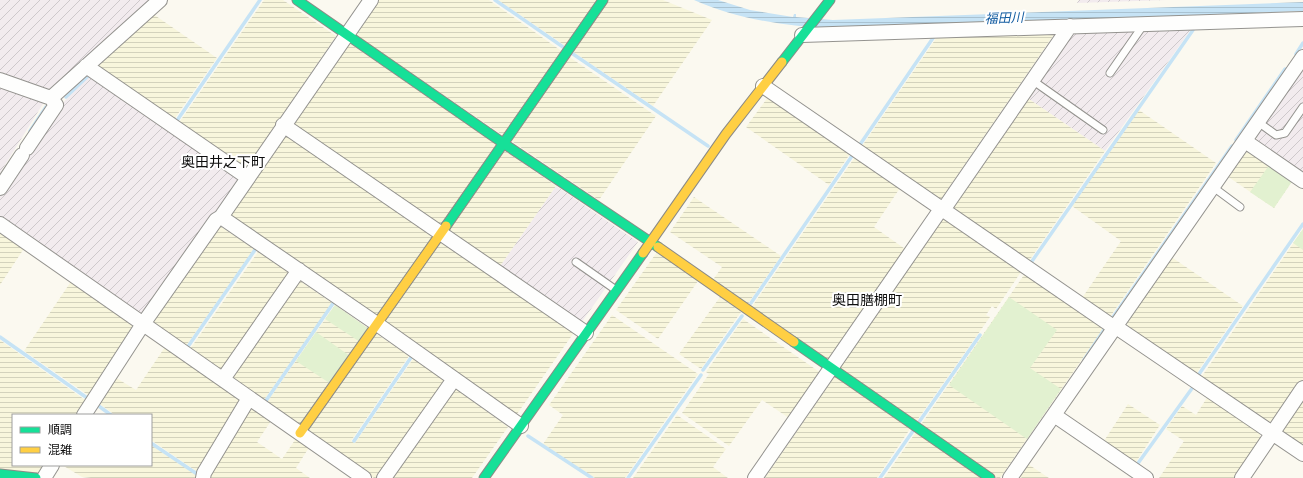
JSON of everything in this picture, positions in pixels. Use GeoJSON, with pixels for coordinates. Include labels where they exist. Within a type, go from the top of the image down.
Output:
{"type":"FeatureCollection","features":[{"type":"Feature","properties":{"kind":"street"},"geometry":{"type":"LineString","coordinates":[[51,98],[160,0]]}},
{"type":"Feature","properties":{"kind":"street"},"geometry":{"type":"LineString","coordinates":[[297,0],[503,143],[650,242],[990,478]]}},
{"type":"Feature","properties":{"kind":"street"},"geometry":{"type":"LineString","coordinates":[[85,414],[143,324],[216,220],[221,217],[247,177],[371,0]]}},
{"type":"Feature","properties":{"kind":"street"},"geometry":{"type":"LineString","coordinates":[[300,433],[603,0]]}},
{"type":"Feature","properties":{"kind":"street"},"geometry":{"type":"LineString","coordinates":[[484,478],[726,134],[830,0]]}},
{"type":"Feature","properties":{"kind":"street"},"geometry":{"type":"LineString","coordinates":[[803,34],[1303,20]]}},
{"type":"Feature","properties":{"kind":"street"},"geometry":{"type":"LineString","coordinates":[[755,478],[1070,26]]}},
{"type":"Feature","properties":{"kind":"street"},"geometry":{"type":"LineString","coordinates":[[1010,478],[1116,328],[1303,57]]}},
{"type":"Feature","properties":{"kind":"street"},"geometry":{"type":"LineString","coordinates":[[86,66],[247,177]]}},
{"type":"Feature","properties":{"kind":"street"},"geometry":{"type":"LineString","coordinates":[[0,80],[51,98],[56,105],[0,188]]}},
{"type":"Feature","properties":{"kind":"street"},"geometry":{"type":"LineString","coordinates":[[763,86],[1303,454]]}},
{"type":"Feature","properties":{"kind":"street"},"geometry":{"type":"LineString","coordinates":[[283,125],[586,333]]}},
{"type":"Feature","properties":{"kind":"street"},"geometry":{"type":"LineString","coordinates":[[1245,141],[1303,181]]}},
{"type":"Feature","properties":{"kind":"street"},"geometry":{"type":"LineString","coordinates":[[221,217],[377,324],[521,426]]}},
{"type":"Feature","properties":{"kind":"street"},"geometry":{"type":"LineString","coordinates":[[0,224],[364,478]]}},
{"type":"Feature","properties":{"kind":"street"},"geometry":{"type":"LineString","coordinates":[[223,379],[299,270]]}},
{"type":"Feature","properties":{"kind":"street"},"geometry":{"type":"LineString","coordinates":[[384,478],[454,378]]}},
{"type":"Feature","properties":{"kind":"street"},"geometry":{"type":"LineString","coordinates":[[1242,478],[1303,388]]}},
{"type":"Feature","properties":{"kind":"street"},"geometry":{"type":"LineString","coordinates":[[203,478],[204,473],[249,398]]}},
{"type":"Feature","properties":{"kind":"street"},"geometry":{"type":"LineString","coordinates":[[1054,416],[1146,478]]}},
{"type":"Feature","properties":{"kind":"street"},"geometry":{"type":"LineString","coordinates":[[44,478],[51,466]]}},
{"type":"Feature","properties":{"kind":"street"},"geometry":{"type":"LineString","coordinates":[[0,474],[34,478]]}},
{"type":"Feature","properties":{"kind":"lane"},"geometry":{"type":"LineString","coordinates":[[1110,73],[1144,24]]}},
{"type":"Feature","properties":{"kind":"lane"},"geometry":{"type":"LineString","coordinates":[[1032,80],[1103,130]]}},
{"type":"Feature","properties":{"kind":"lane"},"geometry":{"type":"LineString","coordinates":[[1258,122],[1276,135],[1285,133],[1303,107]]}},
{"type":"Feature","properties":{"kind":"lane"},"geometry":{"type":"LineString","coordinates":[[1213,187],[1240,207]]}},
{"type":"Feature","properties":{"kind":"lane"},"geometry":{"type":"LineString","coordinates":[[576,262],[616,290]]}},
{"type":"Feature","properties":{"kind":"shaded area"},"geometry":{"type":"Polygon","coordinates":[[[0,0],[152,0],[50,92],[0,72],[0,0]]]}},
{"type":"Feature","properties":{"kind":"shaded area"},"geometry":{"type":"Polygon","coordinates":[[[264,0],[283,0],[336,36],[244,171],[178,124],[264,0]]]}},
{"type":"Feature","properties":{"kind":"shaded area"},"geometry":{"type":"Polygon","coordinates":[[[374,0],[489,0],[563,52],[504,136],[351,32],[374,0]]]}},
{"type":"Feature","properties":{"kind":"shaded area"},"geometry":{"type":"Polygon","coordinates":[[[498,0],[600,0],[567,47],[498,0]]]}},
{"type":"Feature","properties":{"kind":"shaded area"},"geometry":{"type":"Polygon","coordinates":[[[607,0],[663,0],[712,20],[653,106],[572,51],[607,0]]]}},
{"type":"Feature","properties":{"kind":"shaded area"},"geometry":{"type":"Polygon","coordinates":[[[1079,0],[1167,0],[1077,3],[1079,0]]]}},
{"type":"Feature","properties":{"kind":"shaded area"},"geometry":{"type":"Polygon","coordinates":[[[153,14],[217,58],[173,121],[95,65],[153,14]]]}},
{"type":"Feature","properties":{"kind":"shaded area"},"geometry":{"type":"Polygon","coordinates":[[[1192,28],[1105,151],[1026,97],[1073,31],[1192,28]]]}},
{"type":"Feature","properties":{"kind":"shaded area"},"geometry":{"type":"Polygon","coordinates":[[[1057,30],[941,199],[862,146],[939,34],[1057,30]]]}},
{"type":"Feature","properties":{"kind":"shaded area"},"geometry":{"type":"Polygon","coordinates":[[[346,41],[498,145],[440,228],[288,125],[346,41]]]}},
{"type":"Feature","properties":{"kind":"shaded area"},"geometry":{"type":"Polygon","coordinates":[[[568,56],[656,116],[599,200],[510,140],[568,56]]]}},
{"type":"Feature","properties":{"kind":"shaded area"},"geometry":{"type":"Polygon","coordinates":[[[1303,66],[1303,174],[1258,143],[1256,135],[1303,66]]]}},
{"type":"Feature","properties":{"kind":"shaded area"},"geometry":{"type":"Polygon","coordinates":[[[90,75],[240,178],[143,317],[0,217],[0,194],[54,112],[90,75]]]}},
{"type":"Feature","properties":{"kind":"shaded area"},"geometry":{"type":"Polygon","coordinates":[[[0,85],[44,102],[0,173],[0,85]]]}},
{"type":"Feature","properties":{"kind":"shaded area"},"geometry":{"type":"Polygon","coordinates":[[[768,97],[852,151],[829,185],[746,127],[768,97]]]}},
{"type":"Feature","properties":{"kind":"shaded area"},"geometry":{"type":"Polygon","coordinates":[[[1026,97],[1105,151],[1029,261],[950,206],[1026,97]]]}},
{"type":"Feature","properties":{"kind":"shaded area"},"geometry":{"type":"Polygon","coordinates":[[[1139,110],[1216,163],[1110,317],[1082,298],[1121,241],[1072,206],[1139,110]]]}},
{"type":"Feature","properties":{"kind":"shaded area"},"geometry":{"type":"Polygon","coordinates":[[[283,132],[436,236],[376,319],[226,215],[283,132]]]}},
{"type":"Feature","properties":{"kind":"shaded area"},"geometry":{"type":"Polygon","coordinates":[[[502,149],[556,186],[498,269],[445,232],[502,149]]]}},
{"type":"Feature","properties":{"kind":"shaded area"},"geometry":{"type":"Polygon","coordinates":[[[1252,152],[1293,180],[1274,208],[1227,176],[1242,153],[1252,152]]]}},
{"type":"Feature","properties":{"kind":"shaded area"},"geometry":{"type":"Polygon","coordinates":[[[857,154],[902,185],[874,227],[908,251],[831,362],[751,308],[857,154]]]}},
{"type":"Feature","properties":{"kind":"shaded area"},"geometry":{"type":"Polygon","coordinates":[[[556,186],[638,242],[579,326],[498,269],[556,186]]]}},
{"type":"Feature","properties":{"kind":"shaded area"},"geometry":{"type":"Polygon","coordinates":[[[694,197],[781,256],[747,305],[712,281],[722,267],[670,232],[694,197]]]}},
{"type":"Feature","properties":{"kind":"shaded area"},"geometry":{"type":"Polygon","coordinates":[[[944,213],[1023,269],[996,309],[992,306],[986,315],[990,317],[916,422],[837,367],[944,213]]]}},
{"type":"Feature","properties":{"kind":"shaded area"},"geometry":{"type":"Polygon","coordinates":[[[218,225],[254,249],[186,346],[151,322],[218,225]]]}},
{"type":"Feature","properties":{"kind":"shaded area"},"geometry":{"type":"Polygon","coordinates":[[[1303,229],[1303,379],[1275,420],[1264,423],[1200,379],[1303,229]]]}},
{"type":"Feature","properties":{"kind":"shaded area"},"geometry":{"type":"Polygon","coordinates":[[[0,230],[25,247],[0,285],[0,230]]]}},
{"type":"Feature","properties":{"kind":"shaded area"},"geometry":{"type":"Polygon","coordinates":[[[440,239],[575,331],[515,417],[381,324],[440,239]]]}},
{"type":"Feature","properties":{"kind":"shaded area"},"geometry":{"type":"Polygon","coordinates":[[[258,252],[292,275],[223,371],[190,349],[258,252]]]}},
{"type":"Feature","properties":{"kind":"shaded area"},"geometry":{"type":"Polygon","coordinates":[[[657,252],[698,281],[658,339],[616,310],[657,252]]]}},
{"type":"Feature","properties":{"kind":"shaded area"},"geometry":{"type":"Polygon","coordinates":[[[1170,256],[1243,306],[1196,374],[1129,329],[1126,319],[1170,256]]]}},
{"type":"Feature","properties":{"kind":"shaded area"},"geometry":{"type":"Polygon","coordinates":[[[1026,272],[1105,326],[1000,478],[997,478],[920,426],[1026,272]]]}},
{"type":"Feature","properties":{"kind":"shaded area"},"geometry":{"type":"Polygon","coordinates":[[[297,279],[332,303],[264,400],[229,376],[297,279]]]}},
{"type":"Feature","properties":{"kind":"shaded area"},"geometry":{"type":"Polygon","coordinates":[[[72,280],[138,326],[91,397],[24,351],[72,280]]]}},
{"type":"Feature","properties":{"kind":"shaded area"},"geometry":{"type":"Polygon","coordinates":[[[720,297],[741,312],[701,369],[679,354],[720,297]]]}},
{"type":"Feature","properties":{"kind":"shaded area"},"geometry":{"type":"Polygon","coordinates":[[[335,305],[369,329],[302,426],[267,402],[335,305]]]}},
{"type":"Feature","properties":{"kind":"shaded area"},"geometry":{"type":"Polygon","coordinates":[[[612,315],[698,374],[625,478],[595,478],[543,444],[563,415],[549,405],[612,315]]]}},
{"type":"Feature","properties":{"kind":"shaded area"},"geometry":{"type":"Polygon","coordinates":[[[743,319],[821,373],[789,418],[762,400],[729,446],[682,413],[709,374],[706,372],[743,319]]]}},
{"type":"Feature","properties":{"kind":"shaded area"},"geometry":{"type":"Polygon","coordinates":[[[375,333],[409,356],[351,441],[355,443],[413,359],[447,382],[380,478],[374,478],[307,431],[375,333]]]}},
{"type":"Feature","properties":{"kind":"shaded area"},"geometry":{"type":"Polygon","coordinates":[[[0,340],[88,402],[80,414],[12,414],[12,466],[46,466],[40,473],[0,469],[0,340]]]}},
{"type":"Feature","properties":{"kind":"shaded area"},"geometry":{"type":"Polygon","coordinates":[[[167,344],[242,397],[199,473],[152,441],[152,414],[114,414],[97,402],[113,376],[136,390],[167,344]]]}},
{"type":"Feature","properties":{"kind":"shaded area"},"geometry":{"type":"Polygon","coordinates":[[[835,376],[910,429],[877,478],[765,478],[835,376]]]}},
{"type":"Feature","properties":{"kind":"shaded area"},"geometry":{"type":"Polygon","coordinates":[[[453,387],[508,427],[472,478],[389,478],[453,387]]]}},
{"type":"Feature","properties":{"kind":"shaded area"},"geometry":{"type":"Polygon","coordinates":[[[1303,395],[1303,449],[1282,435],[1281,426],[1303,395]]]}},
{"type":"Feature","properties":{"kind":"shaded area"},"geometry":{"type":"Polygon","coordinates":[[[1208,396],[1260,431],[1260,440],[1234,478],[1159,478],[1184,441],[1166,429],[1182,406],[1196,415],[1208,396]]]}},
{"type":"Feature","properties":{"kind":"shaded area"},"geometry":{"type":"Polygon","coordinates":[[[250,403],[273,418],[257,442],[282,459],[297,437],[310,446],[296,468],[310,478],[210,478],[210,471],[250,403]]]}},
{"type":"Feature","properties":{"kind":"shaded area"},"geometry":{"type":"Polygon","coordinates":[[[1128,404],[1160,425],[1134,465],[1102,444],[1128,404]]]}},
{"type":"Feature","properties":{"kind":"shaded area"},"geometry":{"type":"Polygon","coordinates":[[[677,415],[726,449],[713,467],[728,478],[633,478],[677,415]]]}},
{"type":"Feature","properties":{"kind":"shaded area"},"geometry":{"type":"Polygon","coordinates":[[[916,432],[982,478],[884,478],[916,432]]]}},
{"type":"Feature","properties":{"kind":"shaded area"},"geometry":{"type":"Polygon","coordinates":[[[152,446],[198,476],[197,478],[82,477],[64,466],[152,466],[152,446]]]}},
{"type":"Feature","properties":{"kind":"shaded area"},"geometry":{"type":"Polygon","coordinates":[[[1028,464],[1049,478],[1022,478],[1019,476],[1028,464]]]}},
{"type":"Feature","properties":{"kind":"green space"},"geometry":{"type":"Polygon","coordinates":[[[1270,164],[1293,180],[1274,208],[1250,192],[1270,164]]]}},
{"type":"Feature","properties":{"kind":"green space"},"geometry":{"type":"Polygon","coordinates":[[[1303,229],[1303,250],[1293,243],[1303,229]]]}},
{"type":"Feature","properties":{"kind":"green space"},"geometry":{"type":"Polygon","coordinates":[[[1009,297],[1057,330],[1030,368],[1061,389],[1027,439],[949,385],[1009,297]]]}},
{"type":"Feature","properties":{"kind":"green space"},"geometry":{"type":"Polygon","coordinates":[[[335,305],[369,329],[360,342],[325,319],[335,305]]]}},
{"type":"Feature","properties":{"kind":"green space"},"geometry":{"type":"Polygon","coordinates":[[[316,332],[350,356],[331,384],[296,361],[316,332]]]}},
{"type":"Feature","properties":{"kind":"water","name":"福田川"},"geometry":{"type":"Polygon","coordinates":[[[694,0],[718,0],[750,10],[793,17],[794,14],[796,14],[796,17],[833,20],[1303,2],[1303,11],[832,29],[779,24],[744,17],[710,7],[694,0]]]}},
{"type":"Feature","properties":{"kind":"waterway"},"geometry":{"type":"LineString","coordinates":[[176,122],[260,0]]}},
{"type":"Feature","properties":{"kind":"waterway"},"geometry":{"type":"LineString","coordinates":[[495,0],[563,47]]}},
{"type":"Feature","properties":{"kind":"waterway"},"geometry":{"type":"LineString","coordinates":[[1030,264],[1193,30]]}},
{"type":"Feature","properties":{"kind":"waterway"},"geometry":{"type":"LineString","coordinates":[[859,146],[933,38]]}},
{"type":"Feature","properties":{"kind":"waterway"},"geometry":{"type":"LineString","coordinates":[[1296,54],[1303,43]]}},
{"type":"Feature","properties":{"kind":"waterway"},"geometry":{"type":"LineString","coordinates":[[573,54],[708,146]]}},
{"type":"Feature","properties":{"kind":"waterway"},"geometry":{"type":"LineString","coordinates":[[1236,140],[1285,69]]}},
{"type":"Feature","properties":{"kind":"waterway"},"geometry":{"type":"LineString","coordinates":[[66,97],[91,73]]}},
{"type":"Feature","properties":{"kind":"waterway"},"geometry":{"type":"LineString","coordinates":[[30,131],[46,107]]}},
{"type":"Feature","properties":{"kind":"waterway"},"geometry":{"type":"LineString","coordinates":[[1110,319],[1111,320],[1232,146]]}},
{"type":"Feature","properties":{"kind":"waterway"},"geometry":{"type":"LineString","coordinates":[[751,303],[854,153]]}},
{"type":"Feature","properties":{"kind":"waterway"},"geometry":{"type":"LineString","coordinates":[[1197,377],[1303,224]]}},
{"type":"Feature","properties":{"kind":"waterway"},"geometry":{"type":"LineString","coordinates":[[187,348],[257,247]]}},
{"type":"Feature","properties":{"kind":"waterway"},"geometry":{"type":"LineString","coordinates":[[265,402],[334,302]]}},
{"type":"Feature","properties":{"kind":"waterway"},"geometry":{"type":"LineString","coordinates":[[703,370],[742,316]]}},
{"type":"Feature","properties":{"kind":"waterway"},"geometry":{"type":"LineString","coordinates":[[1084,360],[1106,327]]}},
{"type":"Feature","properties":{"kind":"waterway"},"geometry":{"type":"LineString","coordinates":[[919,422],[980,335]]}},
{"type":"Feature","properties":{"kind":"waterway"},"geometry":{"type":"LineString","coordinates":[[0,337],[90,400]]}},
{"type":"Feature","properties":{"kind":"waterway"},"geometry":{"type":"LineString","coordinates":[[354,441],[412,356]]}},
{"type":"Feature","properties":{"kind":"waterway"},"geometry":{"type":"LineString","coordinates":[[628,478],[701,375]]}},
{"type":"Feature","properties":{"kind":"waterway"},"geometry":{"type":"LineString","coordinates":[[1136,466],[1193,387]]}},
{"type":"Feature","properties":{"kind":"waterway"},"geometry":{"type":"LineString","coordinates":[[96,404],[110,414]]}},
{"type":"Feature","properties":{"kind":"waterway"},"geometry":{"type":"LineString","coordinates":[[880,478],[913,431]]}},
{"type":"Feature","properties":{"kind":"waterway"},"geometry":{"type":"LineString","coordinates":[[528,436],[592,478]]}},
{"type":"Feature","properties":{"kind":"waterway"},"geometry":{"type":"LineString","coordinates":[[152,444],[200,476]]}},
{"type":"Feature","properties":{"kind":"traffic: fast"},"geometry":{"type":"LineString","coordinates":[[297,0],[503,143],[658,247]]}},
{"type":"Feature","properties":{"kind":"traffic: fast"},"geometry":{"type":"LineString","coordinates":[[446,226],[603,0]]}},
{"type":"Feature","properties":{"kind":"traffic: fast"},"geometry":{"type":"LineString","coordinates":[[782,62],[830,0]]}},
{"type":"Feature","properties":{"kind":"traffic: fast"},"geometry":{"type":"LineString","coordinates":[[484,478],[643,253]]}},
{"type":"Feature","properties":{"kind":"traffic: fast"},"geometry":{"type":"LineString","coordinates":[[794,342],[990,478]]}},
{"type":"Feature","properties":{"kind":"traffic: fast"},"geometry":{"type":"LineString","coordinates":[[0,474],[36,478]]}},
{"type":"Feature","properties":{"kind":"traffic: slow"},"geometry":{"type":"LineString","coordinates":[[643,253],[726,134],[782,62]]}},
{"type":"Feature","properties":{"kind":"traffic: slow"},"geometry":{"type":"LineString","coordinates":[[300,433],[446,226]]}},
{"type":"Feature","properties":{"kind":"traffic: slow"},"geometry":{"type":"LineString","coordinates":[[658,247],[794,342]]}},
{"type":"Feature","properties":{"kind":"district","name":"奥田井之下町"},"geometry":{"type":"Point","coordinates":[223,161]}},
{"type":"Feature","properties":{"kind":"district","name":"奥田膳棚町"},"geometry":{"type":"Point","coordinates":[867,299]}}]}
